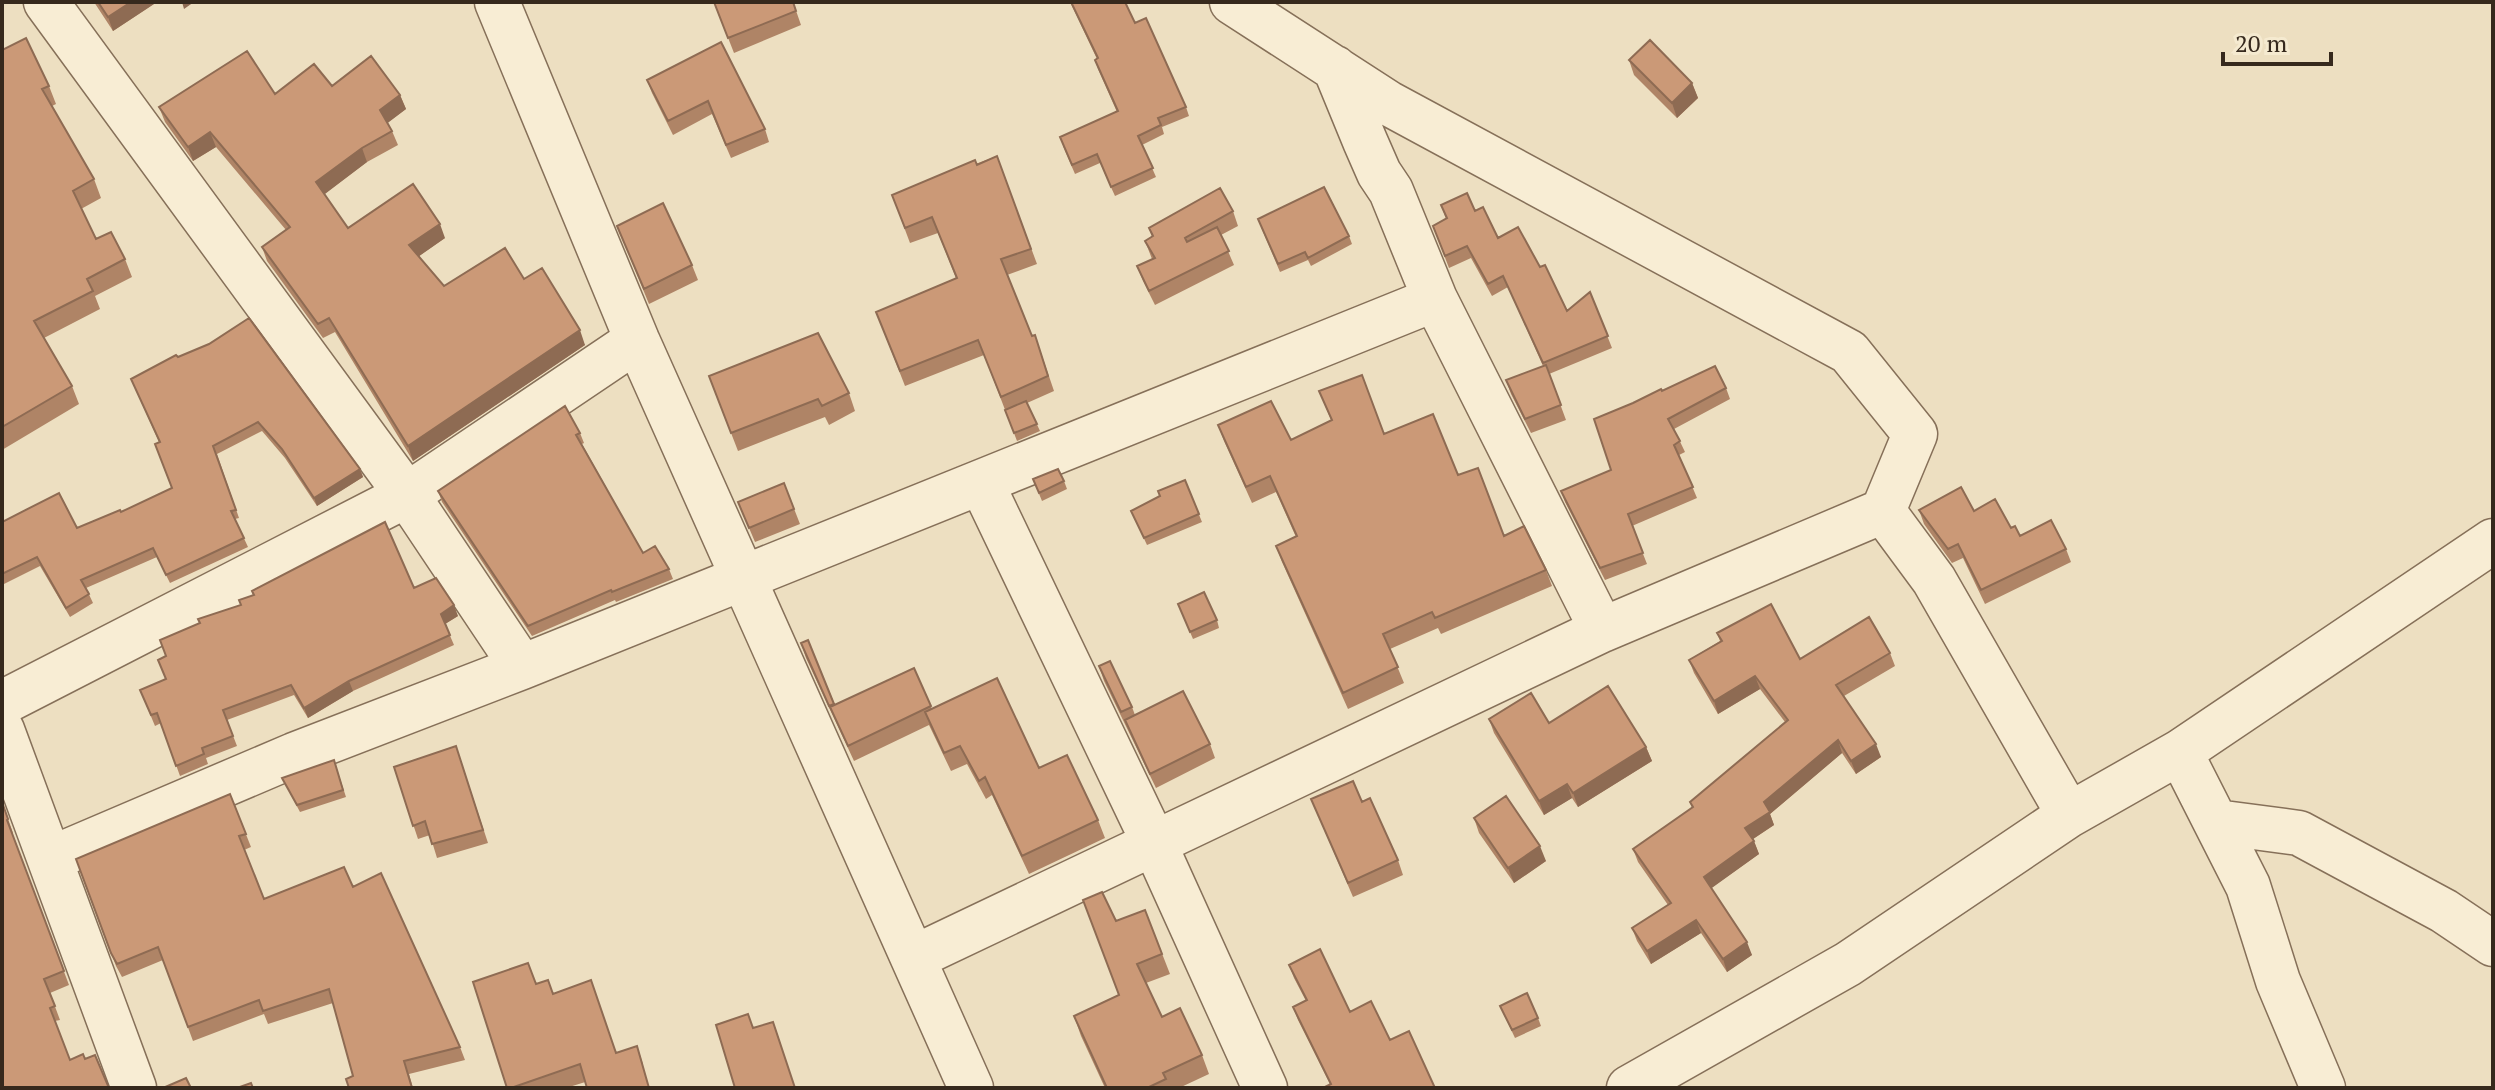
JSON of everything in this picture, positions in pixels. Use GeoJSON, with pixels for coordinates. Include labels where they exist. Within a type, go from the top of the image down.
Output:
{"type":"FeatureCollection","features":[{"type":"Feature","properties":{"kind":"street"},"geometry":{"type":"LineString","coordinates":[[46,2],[407,495],[522,667]]}},
{"type":"Feature","properties":{"kind":"street"},"geometry":{"type":"LineString","coordinates":[[497,2],[637,340],[971,1088]]}},
{"type":"Feature","properties":{"kind":"street"},"geometry":{"type":"LineString","coordinates":[[913,958],[1602,630],[1883,511],[1915,434],[1849,352],[1388,103],[1232,2]]}},
{"type":"Feature","properties":{"kind":"street"},"geometry":{"type":"LineString","coordinates":[[1335,68],[1370,152],[1391,191],[1435,299],[1602,630]]}},
{"type":"Feature","properties":{"kind":"street"},"geometry":{"type":"LineString","coordinates":[[50,859],[294,755],[522,667],[1435,299]]}},
{"type":"Feature","properties":{"kind":"street"},"geometry":{"type":"LineString","coordinates":[[2,703],[407,495],[637,340]]}},
{"type":"Feature","properties":{"kind":"street"},"geometry":{"type":"LineString","coordinates":[[981,482],[1154,843],[1265,1088]]}},
{"type":"Feature","properties":{"kind":"street"},"geometry":{"type":"LineString","coordinates":[[1883,511],[1934,580],[2069,815]]}},
{"type":"Feature","properties":{"kind":"street"},"geometry":{"type":"LineString","coordinates":[[1629,1088],[1848,964],[2069,815],[2180,752],[2493,541]]}},
{"type":"Feature","properties":{"kind":"street"},"geometry":{"type":"LineString","coordinates":[[2,730],[134,1088]]}},
{"type":"Feature","properties":{"kind":"street"},"geometry":{"type":"LineString","coordinates":[[2180,752],[2248,886],[2278,981],[2323,1088]]}},
{"type":"Feature","properties":{"kind":"street"},"geometry":{"type":"LineString","coordinates":[[2216,822],[2299,833],[2444,911],[2493,944]]}},
{"type":"Feature","properties":{"kind":"building"},"geometry":{"type":"Polygon","coordinates":[[[98,2],[131,2],[108,17],[98,2]]]}},
{"type":"Feature","properties":{"kind":"building"},"geometry":{"type":"Polygon","coordinates":[[[714,2],[793,2],[796,11],[728,38],[714,2]]]}},
{"type":"Feature","properties":{"kind":"building"},"geometry":{"type":"Polygon","coordinates":[[[1071,2],[1125,2],[1135,23],[1146,18],[1186,107],[1158,118],[1161,125],[1138,136],[1153,168],[1111,187],[1097,154],[1072,165],[1060,137],[1118,111],[1095,60],[1098,58],[1071,2]]]}},
{"type":"Feature","properties":{"kind":"building"},"geometry":{"type":"Polygon","coordinates":[[[26,38],[49,86],[42,89],[94,179],[73,191],[96,239],[111,232],[125,259],[87,279],[93,291],[34,321],[72,386],[2,427],[2,50],[26,38]]]}},
{"type":"Feature","properties":{"kind":"building"},"geometry":{"type":"Polygon","coordinates":[[[1650,40],[1692,83],[1672,103],[1629,60],[1650,40]]]}},
{"type":"Feature","properties":{"kind":"building"},"geometry":{"type":"Polygon","coordinates":[[[721,42],[765,129],[726,145],[708,101],[668,121],[647,80],[721,42]]]}},
{"type":"Feature","properties":{"kind":"building"},"geometry":{"type":"Polygon","coordinates":[[[247,51],[275,94],[314,64],[332,86],[371,56],[400,95],[380,110],[392,131],[362,148],[316,182],[348,228],[413,184],[440,224],[409,245],[444,286],[505,248],[524,279],[542,268],[580,330],[408,446],[329,318],[318,324],[262,247],[290,227],[210,132],[188,147],[159,107],[247,51]]]}},
{"type":"Feature","properties":{"kind":"building"},"geometry":{"type":"Polygon","coordinates":[[[997,156],[1031,249],[1001,259],[1032,336],[1035,335],[1048,376],[1001,397],[978,340],[900,371],[876,312],[957,278],[932,217],[905,228],[892,195],[975,160],[977,165],[997,156]]]}},
{"type":"Feature","properties":{"kind":"building"},"geometry":{"type":"Polygon","coordinates":[[[1324,187],[1349,236],[1308,258],[1305,252],[1278,264],[1258,219],[1324,187]]]}},
{"type":"Feature","properties":{"kind":"building"},"geometry":{"type":"Polygon","coordinates":[[[1220,188],[1233,211],[1185,238],[1187,242],[1217,227],[1229,251],[1149,291],[1137,266],[1155,258],[1145,241],[1153,236],[1149,228],[1220,188]]]}},
{"type":"Feature","properties":{"kind":"building"},"geometry":{"type":"Polygon","coordinates":[[[1467,193],[1475,211],[1483,207],[1498,238],[1518,227],[1540,267],[1545,265],[1567,311],[1590,292],[1608,336],[1543,363],[1503,276],[1488,284],[1467,246],[1445,256],[1433,226],[1447,218],[1441,205],[1467,193]]]}},
{"type":"Feature","properties":{"kind":"building"},"geometry":{"type":"Polygon","coordinates":[[[663,203],[692,265],[644,289],[617,226],[663,203]]]}},
{"type":"Feature","properties":{"kind":"building"},"geometry":{"type":"Polygon","coordinates":[[[249,318],[360,469],[314,498],[282,449],[258,422],[213,446],[236,510],[231,511],[244,538],[166,575],[153,548],[81,580],[89,594],[66,608],[37,557],[2,574],[2,522],[59,493],[77,528],[172,488],[155,444],[160,442],[131,379],[176,355],[178,357],[209,344],[249,318]]]}},
{"type":"Feature","properties":{"kind":"building"},"geometry":{"type":"Polygon","coordinates":[[[818,333],[849,393],[822,406],[818,399],[731,433],[709,376],[818,333]]]}},
{"type":"Feature","properties":{"kind":"building"},"geometry":{"type":"Polygon","coordinates":[[[1546,365],[1561,405],[1525,419],[1506,380],[1546,365]]]}},
{"type":"Feature","properties":{"kind":"building"},"geometry":{"type":"Polygon","coordinates":[[[1715,366],[1726,388],[1668,419],[1680,441],[1674,445],[1693,487],[1628,514],[1643,553],[1600,568],[1561,491],[1611,470],[1594,419],[1715,366]]]}},
{"type":"Feature","properties":{"kind":"building"},"geometry":{"type":"Polygon","coordinates":[[[1362,375],[1384,434],[1433,414],[1458,475],[1478,468],[1504,536],[1524,526],[1546,570],[1435,618],[1432,612],[1383,634],[1398,667],[1343,693],[1276,546],[1297,536],[1270,476],[1246,487],[1218,425],[1271,401],[1291,440],[1332,420],[1319,391],[1362,375]]]}},
{"type":"Feature","properties":{"kind":"building"},"geometry":{"type":"Polygon","coordinates":[[[1026,401],[1037,424],[1014,433],[1005,410],[1026,401]]]}},
{"type":"Feature","properties":{"kind":"building"},"geometry":{"type":"Polygon","coordinates":[[[565,406],[580,433],[576,435],[643,553],[655,546],[669,569],[528,626],[438,491],[565,406]]]}},
{"type":"Feature","properties":{"kind":"building"},"geometry":{"type":"Polygon","coordinates":[[[1058,469],[1064,481],[1039,493],[1033,479],[1058,469]]]}},
{"type":"Feature","properties":{"kind":"building"},"geometry":{"type":"Polygon","coordinates":[[[1185,480],[1199,514],[1144,538],[1131,511],[1160,496],[1158,491],[1185,480]]]}},
{"type":"Feature","properties":{"kind":"building"},"geometry":{"type":"Polygon","coordinates":[[[784,483],[794,509],[749,528],[738,502],[784,483]]]}},
{"type":"Feature","properties":{"kind":"building"},"geometry":{"type":"Polygon","coordinates":[[[1961,487],[1974,511],[1995,499],[2011,528],[2015,526],[2020,536],[2051,520],[2066,549],[1981,590],[1958,544],[1948,549],[1919,510],[1961,487]]]}},
{"type":"Feature","properties":{"kind":"building"},"geometry":{"type":"Polygon","coordinates":[[[385,522],[414,588],[436,578],[454,605],[441,614],[450,635],[349,681],[304,708],[291,685],[223,710],[233,736],[202,748],[204,754],[176,766],[157,713],[151,715],[140,690],[166,679],[158,660],[166,656],[160,640],[200,623],[198,619],[241,605],[239,600],[254,595],[252,591],[385,522]]]}},
{"type":"Feature","properties":{"kind":"building"},"geometry":{"type":"Polygon","coordinates":[[[1204,592],[1217,620],[1190,632],[1178,604],[1204,592]]]}},
{"type":"Feature","properties":{"kind":"building"},"geometry":{"type":"Polygon","coordinates":[[[1771,604],[1800,659],[1869,617],[1890,653],[1836,685],[1876,744],[1851,761],[1838,740],[1764,802],[1770,812],[1745,828],[1754,841],[1704,877],[1747,942],[1723,959],[1696,920],[1647,951],[1632,928],[1671,903],[1633,849],[1693,807],[1690,802],[1788,720],[1755,676],[1714,701],[1689,660],[1722,641],[1717,633],[1771,604]]]}},
{"type":"Feature","properties":{"kind":"building"},"geometry":{"type":"Polygon","coordinates":[[[808,640],[834,704],[829,706],[801,643],[808,640]]]}},
{"type":"Feature","properties":{"kind":"building"},"geometry":{"type":"Polygon","coordinates":[[[1110,661],[1132,707],[1121,712],[1099,666],[1110,661]]]}},
{"type":"Feature","properties":{"kind":"building"},"geometry":{"type":"Polygon","coordinates":[[[914,668],[931,706],[848,746],[830,707],[914,668]]]}},
{"type":"Feature","properties":{"kind":"building"},"geometry":{"type":"Polygon","coordinates":[[[997,678],[1039,768],[1067,755],[1098,820],[1022,856],[985,777],[979,781],[960,746],[944,753],[925,712],[997,678]]]}},
{"type":"Feature","properties":{"kind":"building"},"geometry":{"type":"Polygon","coordinates":[[[1608,686],[1646,747],[1573,793],[1567,784],[1539,801],[1489,719],[1531,693],[1549,723],[1608,686]]]}},
{"type":"Feature","properties":{"kind":"building"},"geometry":{"type":"Polygon","coordinates":[[[1183,691],[1210,744],[1150,774],[1125,720],[1183,691]]]}},
{"type":"Feature","properties":{"kind":"building"},"geometry":{"type":"Polygon","coordinates":[[[456,746],[483,830],[432,844],[425,821],[413,826],[394,767],[456,746]]]}},
{"type":"Feature","properties":{"kind":"building"},"geometry":{"type":"Polygon","coordinates":[[[334,760],[343,790],[297,805],[282,778],[334,760]]]}},
{"type":"Feature","properties":{"kind":"building"},"geometry":{"type":"Polygon","coordinates":[[[1353,781],[1362,802],[1370,798],[1398,860],[1348,883],[1311,799],[1353,781]]]}},
{"type":"Feature","properties":{"kind":"building"},"geometry":{"type":"Polygon","coordinates":[[[230,794],[246,834],[239,836],[264,899],[344,867],[353,887],[381,873],[460,1047],[404,1061],[412,1088],[349,1088],[346,1079],[353,1076],[329,989],[263,1011],[259,1000],[188,1027],[158,947],[117,964],[76,859],[230,794]]]}},
{"type":"Feature","properties":{"kind":"building"},"geometry":{"type":"Polygon","coordinates":[[[1506,796],[1540,846],[1508,868],[1474,818],[1506,796]]]}},
{"type":"Feature","properties":{"kind":"building"},"geometry":{"type":"Polygon","coordinates":[[[2,802],[64,971],[44,979],[55,1006],[50,1008],[70,1060],[83,1054],[85,1059],[95,1055],[109,1088],[2,1088],[2,802]]]}},
{"type":"Feature","properties":{"kind":"building"},"geometry":{"type":"Polygon","coordinates":[[[1102,892],[1116,921],[1145,910],[1162,954],[1137,964],[1162,1017],[1180,1008],[1202,1055],[1163,1073],[1166,1079],[1147,1088],[1107,1088],[1074,1016],[1119,995],[1083,900],[1102,892]]]}},
{"type":"Feature","properties":{"kind":"building"},"geometry":{"type":"Polygon","coordinates":[[[1320,949],[1350,1012],[1371,1001],[1390,1040],[1409,1031],[1435,1088],[1323,1088],[1331,1084],[1293,1007],[1307,1000],[1289,965],[1320,949]]]}},
{"type":"Feature","properties":{"kind":"building"},"geometry":{"type":"Polygon","coordinates":[[[528,963],[536,984],[548,980],[553,994],[591,980],[616,1053],[637,1046],[649,1088],[587,1088],[580,1064],[507,1088],[473,982],[528,963]]]}},
{"type":"Feature","properties":{"kind":"building"},"geometry":{"type":"Polygon","coordinates":[[[1527,993],[1538,1018],[1512,1030],[1500,1006],[1527,993]]]}},
{"type":"Feature","properties":{"kind":"building"},"geometry":{"type":"Polygon","coordinates":[[[748,1014],[753,1028],[773,1022],[795,1088],[735,1088],[716,1025],[748,1014]]]}},
{"type":"Feature","properties":{"kind":"building"},"geometry":{"type":"Polygon","coordinates":[[[186,1078],[191,1088],[163,1088],[186,1078]]]}}]}
